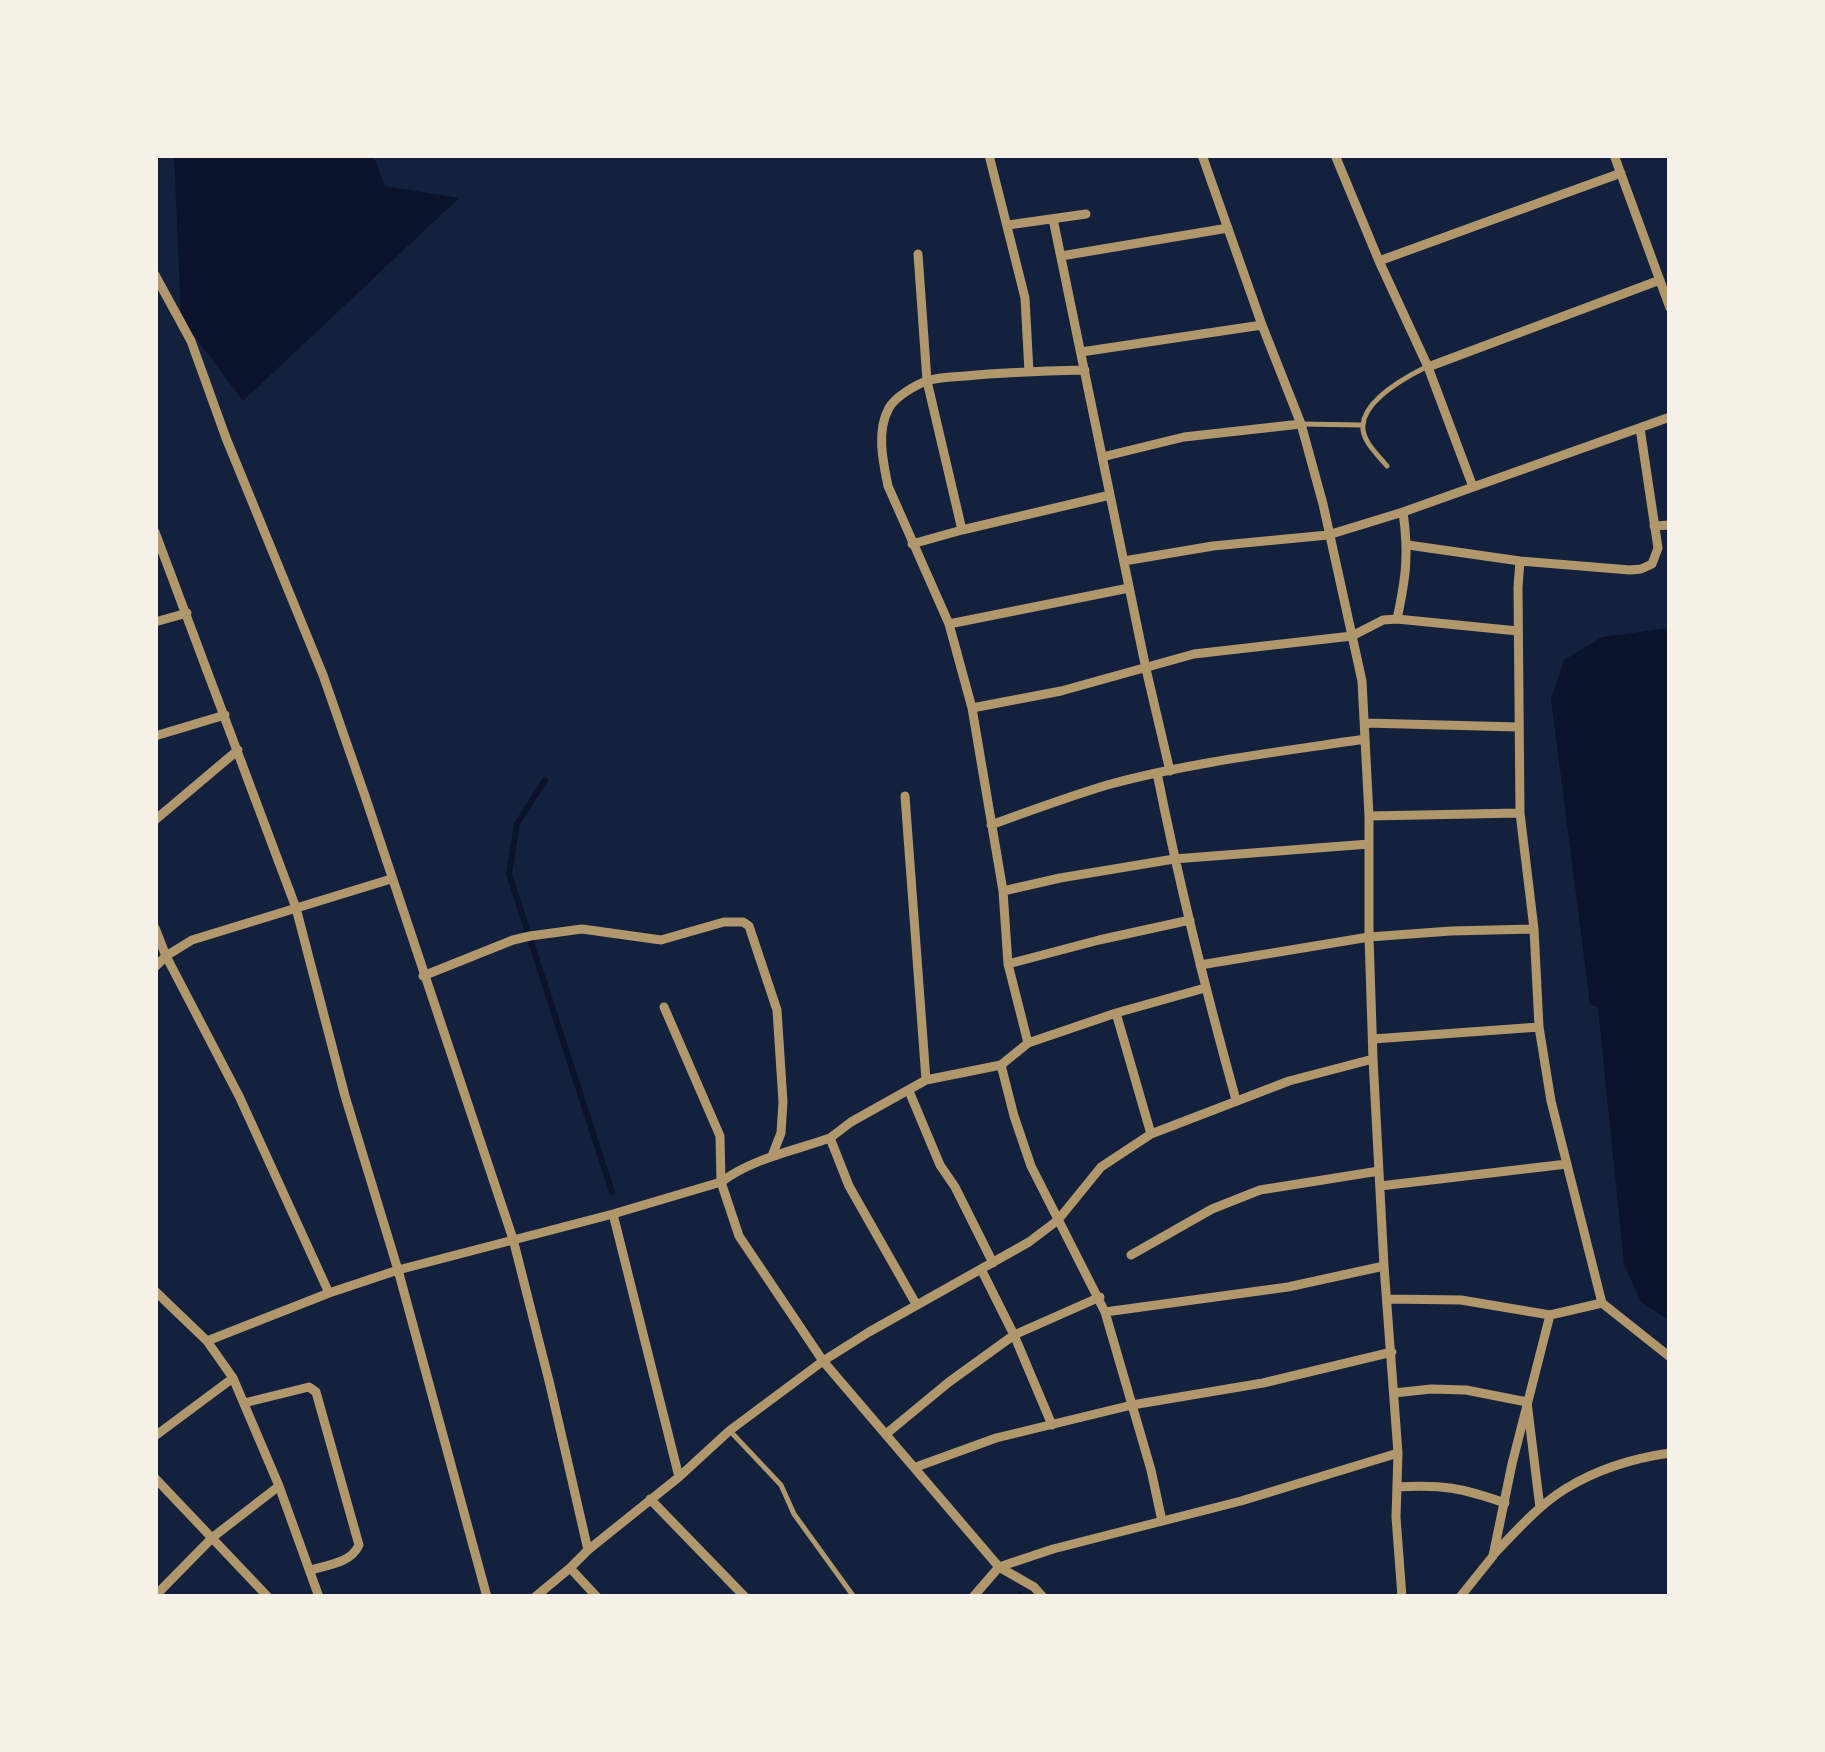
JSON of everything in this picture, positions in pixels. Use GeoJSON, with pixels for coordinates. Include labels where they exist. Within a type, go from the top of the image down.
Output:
{"type":"FeatureCollection","features":[{"type":"Feature","properties":{"kind":"street"},"geometry":{"type":"LineString","coordinates":[[989,155],[1025,298],[1029,372]]}},
{"type":"Feature","properties":{"kind":"street"},"geometry":{"type":"LineString","coordinates":[[1202,155],[1301,424],[1320,489],[1362,681],[1369,816],[1373,1060],[1398,1454],[1396,1517],[1402,1597]]}},
{"type":"Feature","properties":{"kind":"street"},"geometry":{"type":"LineString","coordinates":[[1335,155],[1428,366],[1473,487]]}},
{"type":"Feature","properties":{"kind":"street"},"geometry":{"type":"LineString","coordinates":[[1614,155],[1670,308]]}},
{"type":"Feature","properties":{"kind":"street"},"geometry":{"type":"LineString","coordinates":[[1379,260],[1621,172]]}},
{"type":"Feature","properties":{"kind":"street"},"geometry":{"type":"LineString","coordinates":[[1008,225],[1086,214]]}},
{"type":"Feature","properties":{"kind":"street"},"geometry":{"type":"LineString","coordinates":[[1053,219],[1170,770]]}},
{"type":"Feature","properties":{"kind":"street"},"geometry":{"type":"LineString","coordinates":[[1061,256],[1228,228]]}},
{"type":"Feature","properties":{"kind":"street"},"geometry":{"type":"LineString","coordinates":[[918,254],[927,381],[962,530]]}},
{"type":"Feature","properties":{"kind":"street"},"geometry":{"type":"LineString","coordinates":[[155,275],[191,340],[226,438],[323,675],[513,1239],[588,1550]]}},
{"type":"Feature","properties":{"kind":"street"},"geometry":{"type":"LineString","coordinates":[[1428,366],[1660,280]]}},
{"type":"Feature","properties":{"kind":"street"},"geometry":{"type":"LineString","coordinates":[[1082,352],[1262,325]]}},
{"type":"Feature","properties":{"kind":"street"},"geometry":{"type":"LineString","coordinates":[[1028,1043],[1008,964],[1003,891],[972,708],[949,624],[888,486],[882,442],[888,409],[927,381],[1084,370]]}},
{"type":"Feature","properties":{"kind":"street"},"geometry":{"type":"LineString","coordinates":[[1124,561],[1213,546],[1328,536],[1670,418]]}},
{"type":"Feature","properties":{"kind":"street"},"geometry":{"type":"LineString","coordinates":[[1102,457],[1199,434],[1301,424]]}},
{"type":"Feature","properties":{"kind":"street"},"geometry":{"type":"LineString","coordinates":[[1408,545],[1520,561],[1641,569],[1652,564],[1658,548],[1640,428]]}},
{"type":"Feature","properties":{"kind":"street"},"geometry":{"type":"LineString","coordinates":[[912,544],[1110,495]]}},
{"type":"Feature","properties":{"kind":"street"},"geometry":{"type":"LineString","coordinates":[[1396,618],[1408,545],[1403,512]]}},
{"type":"Feature","properties":{"kind":"street"},"geometry":{"type":"LineString","coordinates":[[1654,526],[1670,526]]}},
{"type":"Feature","properties":{"kind":"street"},"geometry":{"type":"LineString","coordinates":[[155,532],[296,908],[345,1096],[398,1270],[487,1597]]}},
{"type":"Feature","properties":{"kind":"street"},"geometry":{"type":"LineString","coordinates":[[1520,561],[1520,813],[1534,929],[1539,1027],[1551,1102],[1602,1303],[1670,1357]]}},
{"type":"Feature","properties":{"kind":"street"},"geometry":{"type":"LineString","coordinates":[[949,624],[1130,588]]}},
{"type":"Feature","properties":{"kind":"street"},"geometry":{"type":"LineString","coordinates":[[155,622],[187,612]]}},
{"type":"Feature","properties":{"kind":"street"},"geometry":{"type":"LineString","coordinates":[[972,708],[1061,691],[1194,654],[1352,636],[1383,620],[1396,618],[1518,632]]}},
{"type":"Feature","properties":{"kind":"street"},"geometry":{"type":"LineString","coordinates":[[155,736],[226,716]]}},
{"type":"Feature","properties":{"kind":"street"},"geometry":{"type":"LineString","coordinates":[[1365,723],[1518,728]]}},
{"type":"Feature","properties":{"kind":"street"},"geometry":{"type":"LineString","coordinates":[[991,825],[1072,796],[1170,770],[1365,740]]}},
{"type":"Feature","properties":{"kind":"street"},"geometry":{"type":"LineString","coordinates":[[155,820],[238,750]]}},
{"type":"Feature","properties":{"kind":"street"},"geometry":{"type":"LineString","coordinates":[[1157,773],[1205,988],[1236,1100]]}},
{"type":"Feature","properties":{"kind":"street"},"geometry":{"type":"LineString","coordinates":[[905,796],[926,1080]]}},
{"type":"Feature","properties":{"kind":"street"},"geometry":{"type":"LineString","coordinates":[[1369,816],[1520,813]]}},
{"type":"Feature","properties":{"kind":"street"},"geometry":{"type":"LineString","coordinates":[[1003,891],[1174,859],[1369,844]]}},
{"type":"Feature","properties":{"kind":"street"},"geometry":{"type":"LineString","coordinates":[[155,966],[192,940],[391,879]]}},
{"type":"Feature","properties":{"kind":"street"},"geometry":{"type":"LineString","coordinates":[[1008,964],[1190,920]]}},
{"type":"Feature","properties":{"kind":"street"},"geometry":{"type":"LineString","coordinates":[[424,976],[530,936],[582,929],[661,940],[724,922],[742,922],[749,926],[777,1010],[782,1102],[781,1133],[774,1155]]}},
{"type":"Feature","properties":{"kind":"street"},"geometry":{"type":"LineString","coordinates":[[155,928],[239,1096],[329,1293]]}},
{"type":"Feature","properties":{"kind":"street"},"geometry":{"type":"LineString","coordinates":[[1200,965],[1369,936],[1534,929]]}},
{"type":"Feature","properties":{"kind":"street"},"geometry":{"type":"LineString","coordinates":[[207,1341],[398,1270],[722,1182],[774,1155],[830,1138],[926,1080],[1001,1065],[1028,1043],[1205,988]]}},
{"type":"Feature","properties":{"kind":"street"},"geometry":{"type":"LineString","coordinates":[[664,1007],[720,1136],[722,1182],[739,1236],[824,1361],[999,1567],[1034,1587],[1043,1597]]}},
{"type":"Feature","properties":{"kind":"street"},"geometry":{"type":"LineString","coordinates":[[1116,1013],[1150,1134]]}},
{"type":"Feature","properties":{"kind":"street"},"geometry":{"type":"LineString","coordinates":[[1374,1039],[1539,1027]]}},
{"type":"Feature","properties":{"kind":"street"},"geometry":{"type":"LineString","coordinates":[[535,1597],[729,1430],[824,1361],[916,1304],[1029,1242],[1058,1220],[1101,1167],[1150,1134],[1289,1081],[1373,1060]]}},
{"type":"Feature","properties":{"kind":"street"},"geometry":{"type":"LineString","coordinates":[[1001,1065],[1031,1166],[1106,1312],[1162,1521]]}},
{"type":"Feature","properties":{"kind":"street"},"geometry":{"type":"LineString","coordinates":[[909,1092],[940,1165],[992,1263]]}},
{"type":"Feature","properties":{"kind":"street"},"geometry":{"type":"LineString","coordinates":[[830,1138],[849,1186],[916,1304]]}},
{"type":"Feature","properties":{"kind":"street"},"geometry":{"type":"LineString","coordinates":[[1380,1186],[1568,1164]]}},
{"type":"Feature","properties":{"kind":"street"},"geometry":{"type":"LineString","coordinates":[[1131,1255],[1212,1209],[1260,1190],[1378,1171]]}},
{"type":"Feature","properties":{"kind":"street"},"geometry":{"type":"LineString","coordinates":[[613,1214],[679,1476]]}},
{"type":"Feature","properties":{"kind":"street"},"geometry":{"type":"LineString","coordinates":[[1106,1312],[1288,1287],[1384,1266]]}},
{"type":"Feature","properties":{"kind":"street"},"geometry":{"type":"LineString","coordinates":[[981,1270],[1014,1335],[1052,1426]]}},
{"type":"Feature","properties":{"kind":"street"},"geometry":{"type":"LineString","coordinates":[[155,1290],[207,1341],[232,1378],[319,1597]]}},
{"type":"Feature","properties":{"kind":"street"},"geometry":{"type":"LineString","coordinates":[[886,1434],[1014,1335],[1100,1297]]}},
{"type":"Feature","properties":{"kind":"street"},"geometry":{"type":"LineString","coordinates":[[1387,1298],[1461,1300],[1550,1316],[1602,1303]]}},
{"type":"Feature","properties":{"kind":"street"},"geometry":{"type":"LineString","coordinates":[[1492,1556],[1550,1316]]}},
{"type":"Feature","properties":{"kind":"street"},"geometry":{"type":"LineString","coordinates":[[916,1467],[996,1438],[1132,1405],[1263,1383],[1392,1352]]}},
{"type":"Feature","properties":{"kind":"street"},"geometry":{"type":"LineString","coordinates":[[155,1436],[232,1378]]}},
{"type":"Feature","properties":{"kind":"street"},"geometry":{"type":"LineString","coordinates":[[244,1402],[308,1387],[316,1392],[360,1545],[349,1558],[310,1570]]}},
{"type":"Feature","properties":{"kind":"street"},"geometry":{"type":"LineString","coordinates":[[1394,1393],[1456,1389],[1528,1402]]}},
{"type":"Feature","properties":{"kind":"street"},"geometry":{"type":"LineString","coordinates":[[1528,1402],[1540,1508]]}},
{"type":"Feature","properties":{"kind":"street"},"geometry":{"type":"LineString","coordinates":[[1460,1597],[1492,1556],[1564,1489],[1603,1470],[1670,1453]]}},
{"type":"Feature","properties":{"kind":"street"},"geometry":{"type":"LineString","coordinates":[[974,1597],[999,1567],[1053,1548],[1241,1501],[1398,1454]]}},
{"type":"Feature","properties":{"kind":"street"},"geometry":{"type":"LineString","coordinates":[[155,1478],[268,1597]]}},
{"type":"Feature","properties":{"kind":"street"},"geometry":{"type":"LineString","coordinates":[[155,1596],[213,1537],[278,1486]]}},
{"type":"Feature","properties":{"kind":"street"},"geometry":{"type":"LineString","coordinates":[[1397,1488],[1458,1487],[1504,1502]]}},
{"type":"Feature","properties":{"kind":"street"},"geometry":{"type":"LineString","coordinates":[[650,1499],[744,1597]]}},
{"type":"Feature","properties":{"kind":"street"},"geometry":{"type":"LineString","coordinates":[[570,1568],[597,1597]]}},
{"type":"Feature","properties":{"kind":"lane"},"geometry":{"type":"LineString","coordinates":[[1387,466],[1366,440],[1362,426],[1382,394],[1428,366]]}},
{"type":"Feature","properties":{"kind":"lane"},"geometry":{"type":"LineString","coordinates":[[1301,424],[1362,426]]}},
{"type":"Feature","properties":{"kind":"lane"},"geometry":{"type":"LineString","coordinates":[[729,1430],[781,1486],[794,1514],[854,1597]]}},
{"type":"Feature","properties":{"kind":"water"},"geometry":{"type":"Polygon","coordinates":[[[174,155],[373,155],[385,186],[459,198],[243,401],[181,318],[174,155]]]}},
{"type":"Feature","properties":{"kind":"water"},"geometry":{"type":"Polygon","coordinates":[[[1670,628],[1670,1321],[1641,1302],[1624,1264],[1598,1008],[1590,1004],[1551,699],[1564,660],[1602,637],[1670,628]]]}},
{"type":"Feature","properties":{"kind":"waterway"},"geometry":{"type":"LineString","coordinates":[[545,780],[517,824],[509,874],[612,1192]]}}]}
